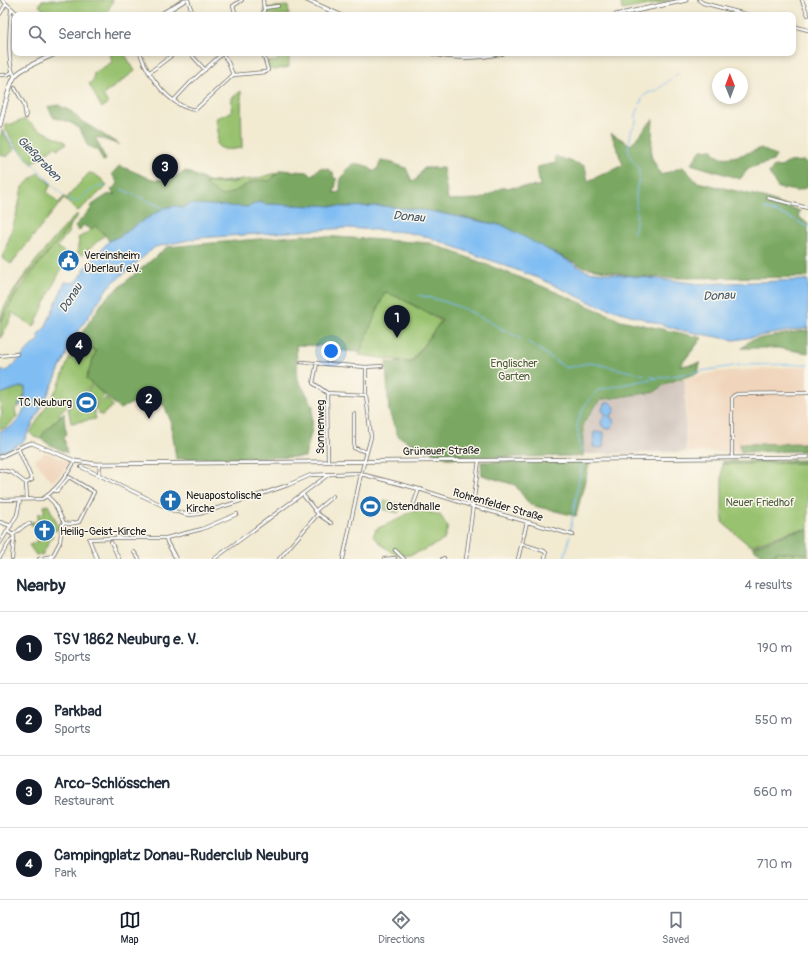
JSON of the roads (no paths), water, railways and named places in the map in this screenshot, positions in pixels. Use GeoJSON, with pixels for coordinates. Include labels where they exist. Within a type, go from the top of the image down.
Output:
{"type":"FeatureCollection","features":[{"type":"Feature","properties":{"kind":"main road"},"geometry":{"type":"LineString","coordinates":[[165,12],[185,0]]}},
{"type":"Feature","properties":{"kind":"main road"},"geometry":{"type":"LineString","coordinates":[[307,0],[333,12]]}},
{"type":"Feature","properties":{"kind":"main road"},"geometry":{"type":"LineString","coordinates":[[630,12],[686,0]]}},
{"type":"Feature","properties":{"kind":"main road"},"geometry":{"type":"LineString","coordinates":[[0,126],[13,74],[52,56]]}},
{"type":"Feature","properties":{"kind":"main road"},"geometry":{"type":"LineString","coordinates":[[450,56],[487,56]]}},
{"type":"Feature","properties":{"kind":"street"},"geometry":{"type":"LineString","coordinates":[[188,0],[191,12]]}},
{"type":"Feature","properties":{"kind":"street"},"geometry":{"type":"LineString","coordinates":[[235,12],[233,6],[242,0]]}},
{"type":"Feature","properties":{"kind":"street"},"geometry":{"type":"LineString","coordinates":[[263,0],[263,12]]}},
{"type":"Feature","properties":{"kind":"street"},"geometry":{"type":"LineString","coordinates":[[699,0],[703,3],[738,12]]}},
{"type":"Feature","properties":{"kind":"street"},"geometry":{"type":"LineString","coordinates":[[802,0],[808,15]]}},
{"type":"Feature","properties":{"kind":"street"},"geometry":{"type":"LineString","coordinates":[[4,1],[14,12]]}},
{"type":"Feature","properties":{"kind":"street"},"geometry":{"type":"LineString","coordinates":[[0,14],[4,1]]}},
{"type":"Feature","properties":{"kind":"street"},"geometry":{"type":"LineString","coordinates":[[264,8],[278,6]]}},
{"type":"Feature","properties":{"kind":"street"},"geometry":{"type":"LineString","coordinates":[[0,75],[13,74],[10,68],[11,10]]}},
{"type":"Feature","properties":{"kind":"street"},"geometry":{"type":"LineString","coordinates":[[796,27],[808,30]]}},
{"type":"Feature","properties":{"kind":"street"},"geometry":{"type":"LineString","coordinates":[[141,56],[144,64],[157,84],[174,100],[189,109],[195,110],[233,76],[266,72],[268,67],[264,56]]}},
{"type":"Feature","properties":{"kind":"street"},"geometry":{"type":"LineString","coordinates":[[150,72],[171,56]]}},
{"type":"Feature","properties":{"kind":"street"},"geometry":{"type":"LineString","coordinates":[[193,56],[205,70]]}},
{"type":"Feature","properties":{"kind":"street"},"geometry":{"type":"LineString","coordinates":[[174,100],[219,56]]}},
{"type":"Feature","properties":{"kind":"street"},"geometry":{"type":"LineString","coordinates":[[224,56],[233,76]]}},
{"type":"Feature","properties":{"kind":"street"},"geometry":{"type":"LineString","coordinates":[[15,88],[24,104],[26,117]]}},
{"type":"Feature","properties":{"kind":"street"},"geometry":{"type":"LineString","coordinates":[[768,198],[808,208]]}},
{"type":"Feature","properties":{"kind":"street"},"geometry":{"type":"LineString","coordinates":[[0,356],[17,354]]}},
{"type":"Feature","properties":{"kind":"street"},"geometry":{"type":"LineString","coordinates":[[301,362],[366,367],[382,366]]}},
{"type":"Feature","properties":{"kind":"street"},"geometry":{"type":"LineString","coordinates":[[317,363],[313,383],[327,393],[366,395]]}},
{"type":"Feature","properties":{"kind":"street"},"geometry":{"type":"LineString","coordinates":[[343,559],[361,474],[371,437],[366,395],[366,367]]}},
{"type":"Feature","properties":{"kind":"street","name":"Sonnenweg"},"geometry":{"type":"LineString","coordinates":[[327,393],[328,461]]}},
{"type":"Feature","properties":{"kind":"street"},"geometry":{"type":"LineString","coordinates":[[732,458],[733,396],[737,394],[808,393]]}},
{"type":"Feature","properties":{"kind":"street"},"geometry":{"type":"LineString","coordinates":[[354,414],[354,448],[367,452]]}},
{"type":"Feature","properties":{"kind":"street","name":"Grünauer Straße"},"geometry":{"type":"LineString","coordinates":[[0,457],[32,443],[75,462],[100,464],[808,457]]}},
{"type":"Feature","properties":{"kind":"street"},"geometry":{"type":"LineString","coordinates":[[18,448],[32,480],[26,484]]}},
{"type":"Feature","properties":{"kind":"street"},"geometry":{"type":"LineString","coordinates":[[466,559],[478,460]]}},
{"type":"Feature","properties":{"kind":"street"},"geometry":{"type":"LineString","coordinates":[[0,500],[42,499],[53,490],[75,462]]}},
{"type":"Feature","properties":{"kind":"street"},"geometry":{"type":"LineString","coordinates":[[99,475],[100,464]]}},
{"type":"Feature","properties":{"kind":"street","name":"Rohrenfelder Straße"},"geometry":{"type":"LineString","coordinates":[[82,467],[174,511],[189,515],[199,514],[288,485],[311,475],[355,473],[420,489],[472,506],[573,535]]}},
{"type":"Feature","properties":{"kind":"street"},"geometry":{"type":"LineString","coordinates":[[0,470],[11,472],[26,484],[27,500]]}},
{"type":"Feature","properties":{"kind":"street"},"geometry":{"type":"LineString","coordinates":[[214,559],[303,495],[328,475]]}},
{"type":"Feature","properties":{"kind":"street"},"geometry":{"type":"LineString","coordinates":[[53,490],[57,491],[68,477],[94,492],[79,522],[69,524],[64,523]]}},
{"type":"Feature","properties":{"kind":"street"},"geometry":{"type":"LineString","coordinates":[[414,503],[420,489]]}},
{"type":"Feature","properties":{"kind":"street"},"geometry":{"type":"LineString","coordinates":[[303,495],[315,511],[331,523]]}},
{"type":"Feature","properties":{"kind":"street"},"geometry":{"type":"LineString","coordinates":[[47,496],[54,503],[64,523]]}},
{"type":"Feature","properties":{"kind":"street"},"geometry":{"type":"LineString","coordinates":[[315,511],[333,496]]}},
{"type":"Feature","properties":{"kind":"street"},"geometry":{"type":"LineString","coordinates":[[0,543],[17,515],[20,500]]}},
{"type":"Feature","properties":{"kind":"street"},"geometry":{"type":"LineString","coordinates":[[97,559],[89,539],[166,538],[202,529],[237,514]]}},
{"type":"Feature","properties":{"kind":"street"},"geometry":{"type":"LineString","coordinates":[[279,559],[318,514]]}},
{"type":"Feature","properties":{"kind":"street"},"geometry":{"type":"LineString","coordinates":[[0,522],[11,526]]}},
{"type":"Feature","properties":{"kind":"street"},"geometry":{"type":"LineString","coordinates":[[518,559],[527,522]]}},
{"type":"Feature","properties":{"kind":"street"},"geometry":{"type":"LineString","coordinates":[[39,559],[51,558],[60,542],[62,524],[64,523]]}},
{"type":"Feature","properties":{"kind":"street"},"geometry":{"type":"LineString","coordinates":[[0,557],[13,537],[25,525],[30,524]]}},
{"type":"Feature","properties":{"kind":"street"},"geometry":{"type":"LineString","coordinates":[[7,531],[13,537],[12,559]]}},
{"type":"Feature","properties":{"kind":"street"},"geometry":{"type":"LineString","coordinates":[[166,538],[176,559]]}},
{"type":"Feature","properties":{"kind":"street"},"geometry":{"type":"LineString","coordinates":[[111,542],[119,559]]}},
{"type":"Feature","properties":{"kind":"street"},"geometry":{"type":"LineString","coordinates":[[522,544],[544,551],[546,553],[545,559]]}},
{"type":"Feature","properties":{"kind":"street"},"geometry":{"type":"LineString","coordinates":[[395,550],[404,559]]}},
{"type":"Feature","properties":{"kind":"street"},"geometry":{"type":"LineString","coordinates":[[134,552],[139,559]]}},
{"type":"Feature","properties":{"kind":"street"},"geometry":{"type":"LineString","coordinates":[[384,559],[395,558]]}},
{"type":"Feature","properties":{"kind":"water","name":"Donau"},"geometry":{"type":"Polygon","coordinates":[[[259,202],[265,204],[345,207],[382,206],[429,211],[504,226],[587,271],[702,284],[808,280],[808,328],[734,340],[680,330],[594,304],[541,279],[428,237],[405,232],[347,228],[198,238],[155,247],[108,287],[72,341],[52,386],[24,441],[0,453],[0,431],[14,425],[23,412],[25,402],[19,407],[18,406],[25,396],[25,387],[20,387],[0,394],[0,370],[3,370],[4,372],[12,367],[30,347],[38,342],[40,339],[38,336],[45,328],[65,282],[74,283],[84,272],[84,269],[109,241],[122,235],[164,208],[177,206],[182,208],[189,204],[248,207],[259,202]]]}},
{"type":"Feature","properties":{"kind":"water"},"geometry":{"type":"Polygon","coordinates":[[[609,402],[615,407],[614,413],[609,416],[612,418],[614,423],[612,427],[606,429],[602,426],[601,422],[603,417],[607,415],[602,410],[604,404],[609,402]]]}},
{"type":"Feature","properties":{"kind":"water"},"geometry":{"type":"Polygon","coordinates":[[[594,432],[604,432],[603,448],[593,447],[594,432]]]}},
{"type":"Feature","properties":{"kind":"waterway"},"geometry":{"type":"LineString","coordinates":[[643,97],[661,87],[679,73]]}},
{"type":"Feature","properties":{"kind":"waterway"},"geometry":{"type":"LineString","coordinates":[[640,104],[642,99]]}},
{"type":"Feature","properties":{"kind":"waterway"},"geometry":{"type":"LineString","coordinates":[[639,108],[636,115],[636,123],[631,131],[628,150],[632,160],[639,169],[639,177]]}},
{"type":"Feature","properties":{"kind":"waterway","name":"Gießgraben"},"geometry":{"type":"LineString","coordinates":[[4,131],[14,147],[19,150],[64,196]]}},
{"type":"Feature","properties":{"kind":"waterway"},"geometry":{"type":"LineString","coordinates":[[634,233],[636,226],[636,192],[639,179]]}},
{"type":"Feature","properties":{"kind":"waterway","name":"Gießgraben"},"geometry":{"type":"LineString","coordinates":[[68,198],[77,202],[93,189],[105,186]]}},
{"type":"Feature","properties":{"kind":"waterway","name":"Gießgraben"},"geometry":{"type":"LineString","coordinates":[[121,189],[164,208]]}},
{"type":"Feature","properties":{"kind":"waterway"},"geometry":{"type":"LineString","coordinates":[[764,208],[796,220]]}},
{"type":"Feature","properties":{"kind":"waterway"},"geometry":{"type":"LineString","coordinates":[[797,221],[808,227]]}},
{"type":"Feature","properties":{"kind":"waterway"},"geometry":{"type":"LineString","coordinates":[[419,295],[446,302],[467,310],[521,339]]}},
{"type":"Feature","properties":{"kind":"waterway"},"geometry":{"type":"LineString","coordinates":[[528,342],[566,368],[588,363],[645,375]]}},
{"type":"Feature","properties":{"kind":"waterway"},"geometry":{"type":"LineString","coordinates":[[581,454],[577,426],[583,408],[598,390],[640,381],[739,365],[808,364]]}},
{"type":"Feature","properties":{"kind":"waterway"},"geometry":{"type":"LineString","coordinates":[[651,376],[656,378]]}},
{"type":"Feature","properties":{"kind":"waterway"},"geometry":{"type":"LineString","coordinates":[[570,532],[582,462]]}},
{"type":"Feature","properties":{"kind":"waterway"},"geometry":{"type":"LineString","coordinates":[[564,559],[570,536]]}},
{"type":"Feature","properties":{"kind":"place","name":"Arco-Schlösschen"},"geometry":{"type":"Point","coordinates":[165,187]}},
{"type":"Feature","properties":{"kind":"place","name":"Vereinsheim Überlauf e.V."},"geometry":{"type":"Point","coordinates":[68,261]}},
{"type":"Feature","properties":{"kind":"place","name":"TSV 1862 Neuburg e. V."},"geometry":{"type":"Point","coordinates":[397,338]}},
{"type":"Feature","properties":{"kind":"place","name":"Campingplatz Donau-Ruderclub Neuburg"},"geometry":{"type":"Point","coordinates":[79,365]}},
{"type":"Feature","properties":{"kind":"place","name":"TC Neuburg"},"geometry":{"type":"Point","coordinates":[87,402]}},
{"type":"Feature","properties":{"kind":"place","name":"Parkbad"},"geometry":{"type":"Point","coordinates":[149,419]}},
{"type":"Feature","properties":{"kind":"place","name":"Neuapostolische Kirche"},"geometry":{"type":"Point","coordinates":[171,501]}},
{"type":"Feature","properties":{"kind":"place","name":"Ostendhalle"},"geometry":{"type":"Point","coordinates":[371,506]}},
{"type":"Feature","properties":{"kind":"place","name":"Heilig-Geist-Kirche"},"geometry":{"type":"Point","coordinates":[45,531]}},
{"type":"Feature","properties":{"kind":"park label","name":"Englischer Garten"},"geometry":{"type":"Point","coordinates":[514,369]}},
{"type":"Feature","properties":{"kind":"park label","name":"Neuer Friedhof"},"geometry":{"type":"Point","coordinates":[760,502]}}]}
